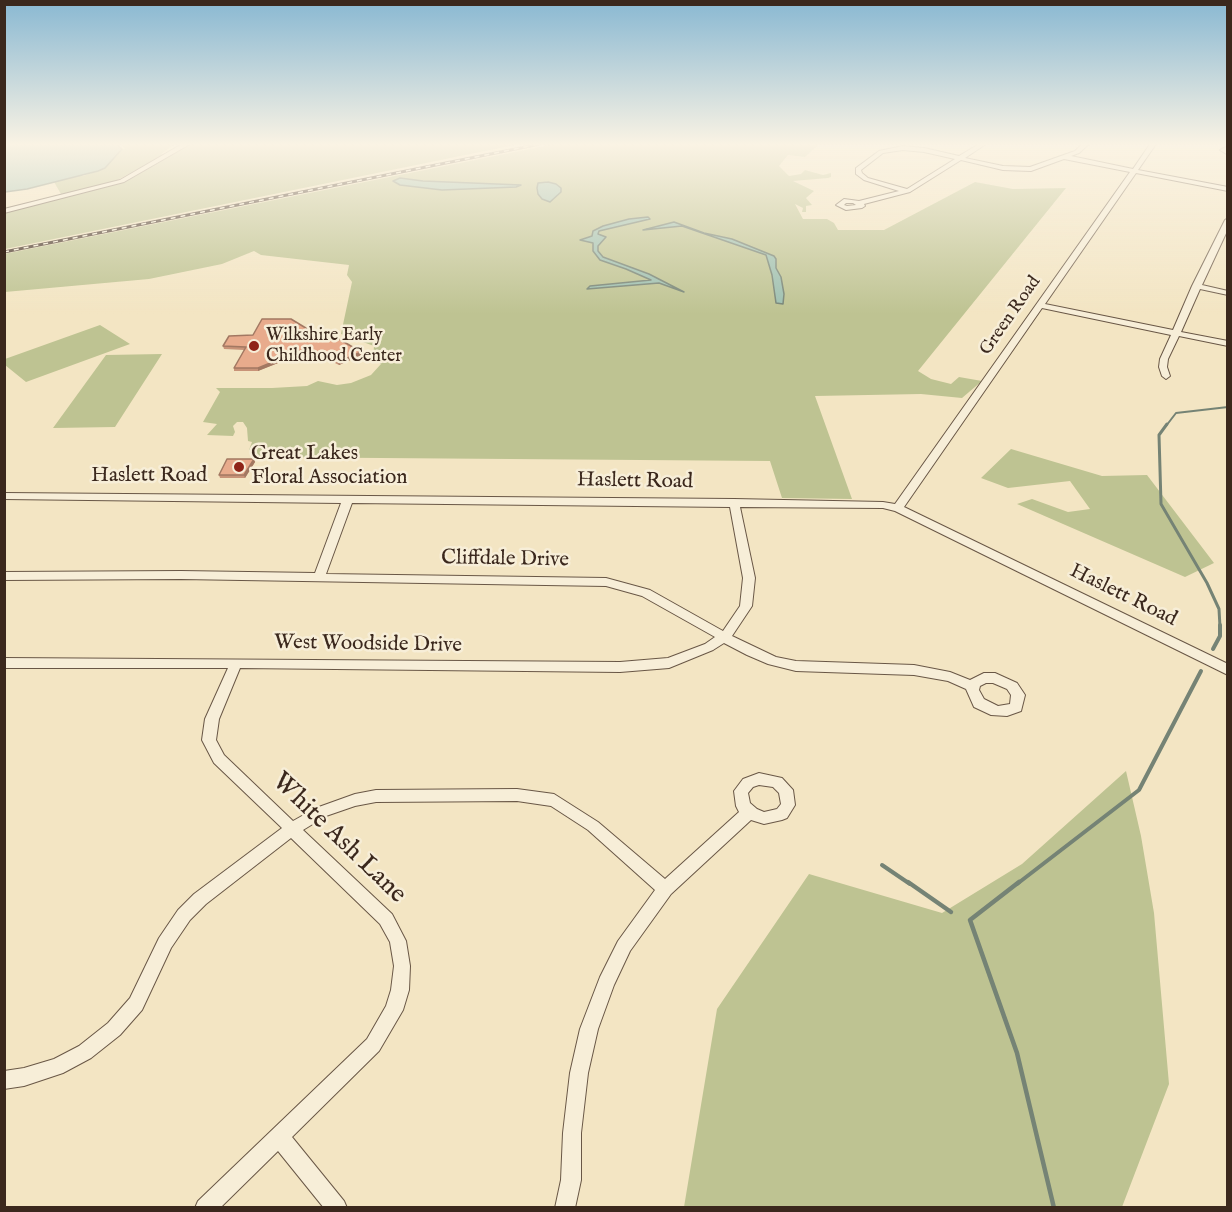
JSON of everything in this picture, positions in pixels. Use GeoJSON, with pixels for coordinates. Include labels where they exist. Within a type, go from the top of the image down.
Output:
{"type":"FeatureCollection","features":[{"type":"Feature","properties":{"kind":"street"},"geometry":{"type":"LineString","coordinates":[[4,211],[45,201]]}},
{"type":"Feature","properties":{"kind":"street"},"geometry":{"type":"LineString","coordinates":[[860,203],[870,201]]}},
{"type":"Feature","properties":{"kind":"street","name":"Green Road"},"geometry":{"type":"LineString","coordinates":[[898,508],[1114,201]]}},
{"type":"Feature","properties":{"kind":"street"},"geometry":{"type":"LineString","coordinates":[[1166,376],[1163,367],[1164,359],[1227,220]]}},
{"type":"Feature","properties":{"kind":"street"},"geometry":{"type":"LineString","coordinates":[[1196,286],[1227,293]]}},
{"type":"Feature","properties":{"kind":"street"},"geometry":{"type":"LineString","coordinates":[[1041,302],[1089,316],[1103,316],[1227,344]]}},
{"type":"Feature","properties":{"kind":"street","name":"Haslett Road"},"geometry":{"type":"LineString","coordinates":[[4,496],[734,502],[860,504],[898,508],[1227,670]]}},
{"type":"Feature","properties":{"kind":"street"},"geometry":{"type":"LineString","coordinates":[[319,578],[348,498]]}},
{"type":"Feature","properties":{"kind":"street"},"geometry":{"type":"LineString","coordinates":[[725,636],[746,606],[749,588],[734,502]]}},
{"type":"Feature","properties":{"kind":"street","name":"Cliffdale Drive"},"geometry":{"type":"LineString","coordinates":[[10,576],[606,582],[646,592],[751,652],[773,661],[796,666],[914,670],[941,675],[973,686]]}},
{"type":"Feature","properties":{"kind":"street","name":"West Woodside Drive"},"geometry":{"type":"LineString","coordinates":[[4,663],[635,667],[681,660],[709,647],[725,636]]}},
{"type":"Feature","properties":{"kind":"street","name":"White Ash Lane"},"geometry":{"type":"LineString","coordinates":[[205,1208],[373,1046],[394,1010],[400,990],[402,966],[398,941],[386,919],[219,759],[210,742],[212,719],[236,663]]}},
{"type":"Feature","properties":{"kind":"street"},"geometry":{"type":"LineString","coordinates":[[4,1080],[24,1077],[57,1067],[85,1052],[114,1029],[136,1004],[165,943],[184,915],[200,899],[292,829],[330,808],[376,796],[537,797],[554,800],[570,809],[664,889]]}},
{"type":"Feature","properties":{"kind":"street"},"geometry":{"type":"LineString","coordinates":[[565,1208],[571,1180],[576,1095],[590,1029],[606,983],[619,956],[664,889],[749,812]]}},
{"type":"Feature","properties":{"kind":"street"},"geometry":{"type":"LineString","coordinates":[[279,1137],[337,1208]]}},
{"type":"Feature","properties":{"kind":"green space"},"geometry":{"type":"Polygon","coordinates":[[[53,201],[242,201],[5,249],[5,213],[53,201]]]}},
{"type":"Feature","properties":{"kind":"green space"},"geometry":{"type":"Polygon","coordinates":[[[272,201],[808,201],[812,205],[806,206],[806,212],[802,212],[803,208],[795,204],[803,219],[827,219],[834,223],[838,230],[884,230],[940,201],[1056,201],[918,371],[931,379],[951,384],[959,377],[982,381],[962,398],[921,394],[815,396],[852,499],[782,498],[770,461],[251,457],[254,451],[249,450],[252,442],[248,441],[247,428],[243,422],[237,422],[233,426],[235,432],[233,436],[207,435],[217,424],[203,422],[220,392],[216,388],[307,386],[318,381],[337,385],[351,383],[371,375],[381,364],[373,359],[374,346],[341,334],[352,282],[347,275],[349,265],[261,255],[254,251],[222,264],[149,279],[5,292],[4,254],[272,201]]]}},
{"type":"Feature","properties":{"kind":"green space"},"geometry":{"type":"Polygon","coordinates":[[[100,325],[130,344],[26,382],[5,365],[5,359],[100,325]]]}},
{"type":"Feature","properties":{"kind":"green space"},"geometry":{"type":"Polygon","coordinates":[[[162,354],[115,427],[53,428],[106,355],[162,354]]]}},
{"type":"Feature","properties":{"kind":"green space"},"geometry":{"type":"Polygon","coordinates":[[[1011,449],[1102,476],[1147,475],[1214,563],[1185,577],[1017,504],[1032,499],[1068,512],[1090,509],[1070,481],[1008,488],[981,478],[1011,449]]]}},
{"type":"Feature","properties":{"kind":"green space"},"geometry":{"type":"Polygon","coordinates":[[[1126,771],[1141,836],[1154,913],[1169,1084],[1122,1207],[684,1207],[717,1009],[809,874],[942,913],[1022,864],[1126,771]]]}},
{"type":"Feature","properties":{"kind":"shaded area"},"geometry":{"type":"Polygon","coordinates":[[[648,217],[650,219],[599,231],[598,234],[606,237],[598,246],[598,251],[603,257],[649,274],[684,292],[659,283],[587,289],[590,286],[651,280],[600,260],[593,251],[593,243],[580,240],[592,236],[593,231],[603,226],[648,217]]]}},
{"type":"Feature","properties":{"kind":"shaded area"},"geometry":{"type":"Polygon","coordinates":[[[674,222],[704,233],[732,239],[774,256],[776,268],[781,277],[783,304],[776,303],[766,255],[682,226],[643,230],[674,222]]]}},
{"type":"Feature","properties":{"kind":"building","name":"Wilkshire Early Childhood Center"},"geometry":{"type":"Polygon","coordinates":[[[262,319],[291,319],[314,333],[334,336],[361,352],[338,362],[332,358],[324,359],[307,348],[258,368],[234,368],[246,347],[223,346],[229,336],[253,335],[262,319]]]}},
{"type":"Feature","properties":{"kind":"building","name":"Great Lakes Floral Association"},"geometry":{"type":"Polygon","coordinates":[[[227,459],[254,459],[244,475],[219,475],[227,459]]]}},
{"type":"Feature","properties":{"kind":"waterway"},"geometry":{"type":"LineString","coordinates":[[1166,426],[1176,413],[1228,407]]}},
{"type":"Feature","properties":{"kind":"waterway"},"geometry":{"type":"LineString","coordinates":[[1167,424],[1159,435],[1161,504],[1207,583],[1219,609],[1220,627]]}},
{"type":"Feature","properties":{"kind":"waterway"},"geometry":{"type":"LineString","coordinates":[[1213,649],[1220,636],[1220,627]]}},
{"type":"Feature","properties":{"kind":"waterway"},"geometry":{"type":"LineString","coordinates":[[1017,884],[1139,790],[1201,671]]}},
{"type":"Feature","properties":{"kind":"waterway"},"geometry":{"type":"LineString","coordinates":[[882,865],[910,884]]}},
{"type":"Feature","properties":{"kind":"waterway"},"geometry":{"type":"LineString","coordinates":[[908,882],[951,912]]}},
{"type":"Feature","properties":{"kind":"waterway"},"geometry":{"type":"LineString","coordinates":[[1019,882],[970,920],[1017,1053],[1054,1208]]}},
{"type":"Feature","properties":{"kind":"railway"},"geometry":{"type":"LineString","coordinates":[[4,252],[259,201]]}},
{"type":"Feature","properties":{"kind":"place","name":"Wilkshire Early Childhood Center"},"geometry":{"type":"Point","coordinates":[254,346]}},
{"type":"Feature","properties":{"kind":"place","name":"Great Lakes Floral Association"},"geometry":{"type":"Point","coordinates":[239,467]}}]}
